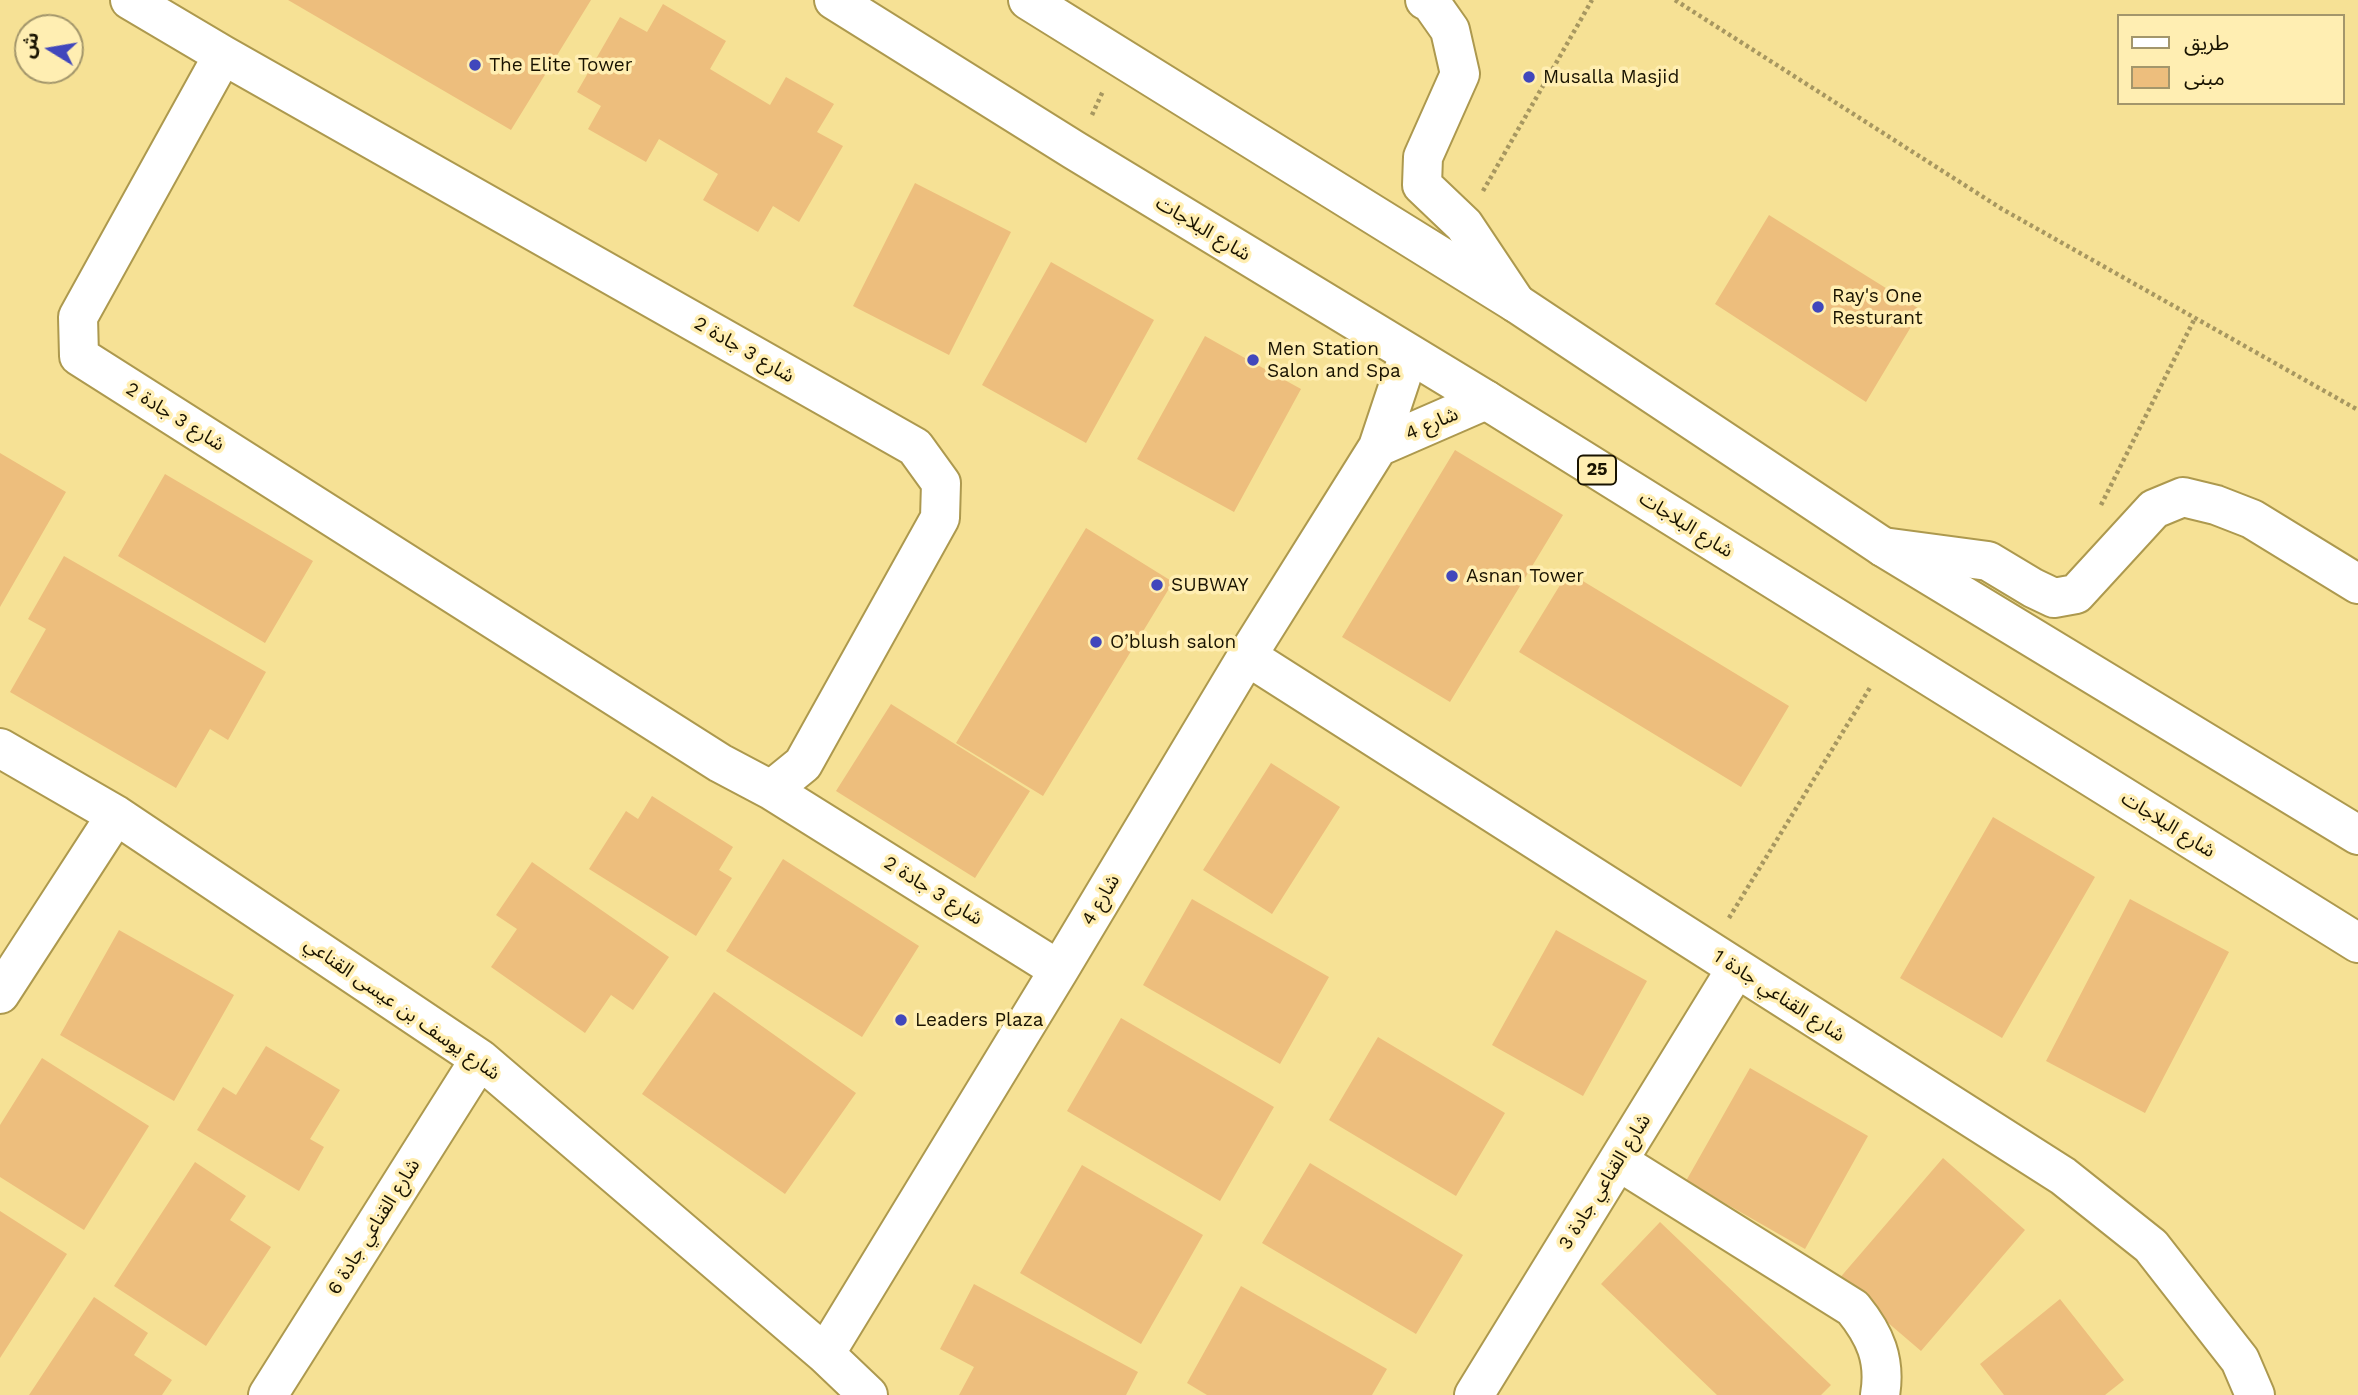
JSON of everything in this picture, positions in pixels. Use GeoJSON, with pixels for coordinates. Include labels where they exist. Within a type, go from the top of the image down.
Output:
{"type":"FeatureCollection","features":[{"type":"Feature","properties":{"kind":"street","name":"شارع 3 جادة 2"},"geometry":{"type":"LineString","coordinates":[[130,0],[915,447],[941,483],[940,518],[803,764],[771,790]]}},
{"type":"Feature","properties":{"kind":"street","name":"شارع البلاجات"},"geometry":{"type":"LineString","coordinates":[[834,0],[1074,150],[1486,400],[2358,943]]}},
{"type":"Feature","properties":{"kind":"street"},"geometry":{"type":"LineString","coordinates":[[1028,0],[1516,303],[1883,547],[2350,834]]}},
{"type":"Feature","properties":{"kind":"street"},"geometry":{"type":"LineString","coordinates":[[1425,0],[1450,30],[1460,74],[1423,157],[1422,186],[1464,225],[1516,303]]}},
{"type":"Feature","properties":{"kind":"street","name":"شارع 3 جادة 2"},"geometry":{"type":"LineString","coordinates":[[223,55],[78,317],[79,356],[720,763],[771,790],[1059,970]]}},
{"type":"Feature","properties":{"kind":"street","name":"شارع 4"},"geometry":{"type":"LineString","coordinates":[[825,1354],[1247,656],[1377,447],[1409,354]]}},
{"type":"Feature","properties":{"kind":"street","name":"شارع 4"},"geometry":{"type":"LineString","coordinates":[[1377,447],[1486,400]]}},
{"type":"Feature","properties":{"kind":"street"},"geometry":{"type":"LineString","coordinates":[[1883,547],[1988,561],[2033,589],[2054,598],[2076,594],[2154,509],[2183,497],[2216,505],[2252,519],[2358,584]]}},
{"type":"Feature","properties":{"kind":"street","name":"شارع القناعي جادة 1"},"geometry":{"type":"LineString","coordinates":[[1247,656],[2063,1176],[2151,1246],[2240,1360],[2255,1395]]}},
{"type":"Feature","properties":{"kind":"street","name":"شارع يوسف بن عيسى القناعي"},"geometry":{"type":"LineString","coordinates":[[0,748],[116,815],[480,1059],[825,1354],[868,1395]]}},
{"type":"Feature","properties":{"kind":"street"},"geometry":{"type":"LineString","coordinates":[[0,994],[116,815]]}},
{"type":"Feature","properties":{"kind":"street","name":"شارع القناعي جادة 3"},"geometry":{"type":"LineString","coordinates":[[1474,1395],[1618,1161],[1722,960]]}},
{"type":"Feature","properties":{"kind":"street","name":"شارع القناعي جادة 6"},"geometry":{"type":"LineString","coordinates":[[268,1395],[480,1059]]}},
{"type":"Feature","properties":{"kind":"street"},"geometry":{"type":"LineString","coordinates":[[1618,1161],[1853,1308],[1876,1341],[1882,1361],[1880,1395]]}},
{"type":"Feature","properties":{"kind":"path"},"geometry":{"type":"LineString","coordinates":[[1464,225],[1592,0]]}},
{"type":"Feature","properties":{"kind":"path"},"geometry":{"type":"LineString","coordinates":[[1675,0],[2002,209],[2358,410]]}},
{"type":"Feature","properties":{"kind":"path"},"geometry":{"type":"LineString","coordinates":[[1074,150],[1120,56]]}},
{"type":"Feature","properties":{"kind":"path"},"geometry":{"type":"LineString","coordinates":[[2097,513],[2194,318]]}},
{"type":"Feature","properties":{"kind":"path"},"geometry":{"type":"LineString","coordinates":[[1722,960],[1892,653]]}},
{"type":"Feature","properties":{"kind":"building","name":"The Elite Tower"},"geometry":{"type":"Polygon","coordinates":[[[288,0],[591,0],[511,130],[288,0]]]}},
{"type":"Feature","properties":{"kind":"building"},"geometry":{"type":"Polygon","coordinates":[[[663,4],[726,41],[710,69],[770,105],[786,77],[834,104],[817,132],[843,146],[799,222],[773,206],[758,232],[703,200],[718,174],[659,139],[646,162],[588,129],[601,106],[577,92],[620,17],[647,32],[663,4]]]}},
{"type":"Feature","properties":{"kind":"building"},"geometry":{"type":"Polygon","coordinates":[[[915,183],[1011,232],[949,355],[853,306],[915,183]]]}},
{"type":"Feature","properties":{"kind":"building","name":"Ray's One Resturant"},"geometry":{"type":"Polygon","coordinates":[[[1769,215],[1921,310],[1866,402],[1715,304],[1769,215]]]}},
{"type":"Feature","properties":{"kind":"building"},"geometry":{"type":"Polygon","coordinates":[[[1051,262],[1154,320],[1086,443],[982,385],[1051,262]]]}},
{"type":"Feature","properties":{"kind":"building"},"geometry":{"type":"Polygon","coordinates":[[[1205,336],[1301,389],[1234,512],[1137,459],[1205,336]]]}},
{"type":"Feature","properties":{"kind":"building","name":"Asnan Tower"},"geometry":{"type":"Polygon","coordinates":[[[1455,450],[1563,515],[1450,702],[1342,637],[1455,450]]]}},
{"type":"Feature","properties":{"kind":"building"},"geometry":{"type":"Polygon","coordinates":[[[0,453],[66,492],[0,607],[0,453]]]}},
{"type":"Feature","properties":{"kind":"building"},"geometry":{"type":"Polygon","coordinates":[[[165,474],[313,561],[265,643],[118,556],[165,474]]]}},
{"type":"Feature","properties":{"kind":"building"},"geometry":{"type":"Polygon","coordinates":[[[1086,528],[1173,582],[1043,796],[956,743],[1086,528]]]}},
{"type":"Feature","properties":{"kind":"building"},"geometry":{"type":"Polygon","coordinates":[[[64,556],[266,672],[228,740],[210,729],[176,788],[10,692],[46,629],[28,619],[64,556]]]}},
{"type":"Feature","properties":{"kind":"building"},"geometry":{"type":"Polygon","coordinates":[[[1568,572],[1789,706],[1741,787],[1519,652],[1568,572]]]}},
{"type":"Feature","properties":{"kind":"building"},"geometry":{"type":"Polygon","coordinates":[[[891,704],[1030,791],[975,878],[836,791],[891,704]]]}},
{"type":"Feature","properties":{"kind":"building"},"geometry":{"type":"Polygon","coordinates":[[[1271,763],[1340,807],[1272,914],[1203,870],[1271,763]]]}},
{"type":"Feature","properties":{"kind":"building"},"geometry":{"type":"Polygon","coordinates":[[[652,796],[733,847],[719,870],[732,878],[696,936],[589,869],[626,811],[638,819],[652,796]]]}},
{"type":"Feature","properties":{"kind":"building"},"geometry":{"type":"Polygon","coordinates":[[[1993,817],[2095,877],[2002,1038],[1900,978],[1993,817]]]}},
{"type":"Feature","properties":{"kind":"building"},"geometry":{"type":"Polygon","coordinates":[[[783,859],[919,946],[862,1037],[726,951],[783,859]]]}},
{"type":"Feature","properties":{"kind":"building"},"geometry":{"type":"Polygon","coordinates":[[[532,862],[669,957],[633,1010],[611,995],[585,1033],[491,967],[517,929],[496,915],[532,862]]]}},
{"type":"Feature","properties":{"kind":"building"},"geometry":{"type":"Polygon","coordinates":[[[1192,899],[1329,977],[1280,1064],[1143,985],[1192,899]]]}},
{"type":"Feature","properties":{"kind":"building"},"geometry":{"type":"Polygon","coordinates":[[[2130,899],[2229,952],[2145,1113],[2046,1061],[2130,899]]]}},
{"type":"Feature","properties":{"kind":"building"},"geometry":{"type":"Polygon","coordinates":[[[119,930],[234,995],[174,1101],[60,1035],[119,930]]]}},
{"type":"Feature","properties":{"kind":"building"},"geometry":{"type":"Polygon","coordinates":[[[1556,930],[1647,981],[1583,1096],[1492,1045],[1556,930]]]}},
{"type":"Feature","properties":{"kind":"building"},"geometry":{"type":"Polygon","coordinates":[[[714,992],[856,1093],[785,1194],[642,1094],[714,992]]]}},
{"type":"Feature","properties":{"kind":"building"},"geometry":{"type":"Polygon","coordinates":[[[1121,1018],[1274,1107],[1220,1201],[1067,1111],[1121,1018]]]}},
{"type":"Feature","properties":{"kind":"building"},"geometry":{"type":"Polygon","coordinates":[[[1378,1037],[1505,1113],[1456,1196],[1329,1120],[1378,1037]]]}},
{"type":"Feature","properties":{"kind":"building"},"geometry":{"type":"Polygon","coordinates":[[[266,1046],[340,1090],[310,1139],[324,1147],[299,1191],[197,1130],[223,1087],[236,1095],[266,1046]]]}},
{"type":"Feature","properties":{"kind":"building"},"geometry":{"type":"Polygon","coordinates":[[[42,1058],[149,1126],[84,1230],[0,1177],[0,1125],[42,1058]]]}},
{"type":"Feature","properties":{"kind":"building"},"geometry":{"type":"Polygon","coordinates":[[[1750,1068],[1868,1136],[1805,1249],[1686,1181],[1750,1068]]]}},
{"type":"Feature","properties":{"kind":"building"},"geometry":{"type":"Polygon","coordinates":[[[1943,1158],[2025,1230],[1921,1351],[1838,1280],[1943,1158]]]}},
{"type":"Feature","properties":{"kind":"building"},"geometry":{"type":"Polygon","coordinates":[[[195,1162],[246,1196],[230,1220],[271,1247],[206,1346],[114,1286],[195,1162]]]}},
{"type":"Feature","properties":{"kind":"building"},"geometry":{"type":"Polygon","coordinates":[[[1310,1163],[1463,1255],[1416,1334],[1262,1243],[1310,1163]]]}},
{"type":"Feature","properties":{"kind":"building"},"geometry":{"type":"Polygon","coordinates":[[[1082,1165],[1203,1235],[1141,1344],[1020,1273],[1082,1165]]]}},
{"type":"Feature","properties":{"kind":"building"},"geometry":{"type":"Polygon","coordinates":[[[0,1211],[67,1254],[0,1358],[0,1211]]]}},
{"type":"Feature","properties":{"kind":"building"},"geometry":{"type":"Polygon","coordinates":[[[1660,1222],[1831,1385],[1821,1395],[1717,1395],[1601,1284],[1660,1222]]]}},
{"type":"Feature","properties":{"kind":"building"},"geometry":{"type":"Polygon","coordinates":[[[974,1284],[1138,1372],[1126,1395],[959,1395],[974,1367],[940,1349],[974,1284]]]}},
{"type":"Feature","properties":{"kind":"building"},"geometry":{"type":"Polygon","coordinates":[[[1241,1286],[1387,1369],[1372,1395],[1207,1395],[1187,1383],[1241,1286]]]}},
{"type":"Feature","properties":{"kind":"building"},"geometry":{"type":"Polygon","coordinates":[[[94,1297],[148,1333],[134,1355],[172,1380],[162,1395],[29,1395],[94,1297]]]}},
{"type":"Feature","properties":{"kind":"building"},"geometry":{"type":"Polygon","coordinates":[[[2060,1299],[2124,1380],[2105,1395],[2004,1395],[1980,1364],[2060,1299]]]}},
{"type":"Feature","properties":{"kind":"place","name":"The Elite Tower"},"geometry":{"type":"Point","coordinates":[475,65]}},
{"type":"Feature","properties":{"kind":"place","name":"Musalla Masjid"},"geometry":{"type":"Point","coordinates":[1529,77]}},
{"type":"Feature","properties":{"kind":"place","name":"Ray's One Resturant"},"geometry":{"type":"Point","coordinates":[1818,307]}},
{"type":"Feature","properties":{"kind":"place","name":"Men Station Salon and Spa"},"geometry":{"type":"Point","coordinates":[1253,360]}},
{"type":"Feature","properties":{"kind":"place","name":"Asnan Tower"},"geometry":{"type":"Point","coordinates":[1452,576]}},
{"type":"Feature","properties":{"kind":"place","name":"SUBWAY"},"geometry":{"type":"Point","coordinates":[1157,585]}},
{"type":"Feature","properties":{"kind":"place","name":"O’blush salon"},"geometry":{"type":"Point","coordinates":[1096,642]}},
{"type":"Feature","properties":{"kind":"place","name":"Leaders Plaza"},"geometry":{"type":"Point","coordinates":[901,1020]}}]}
